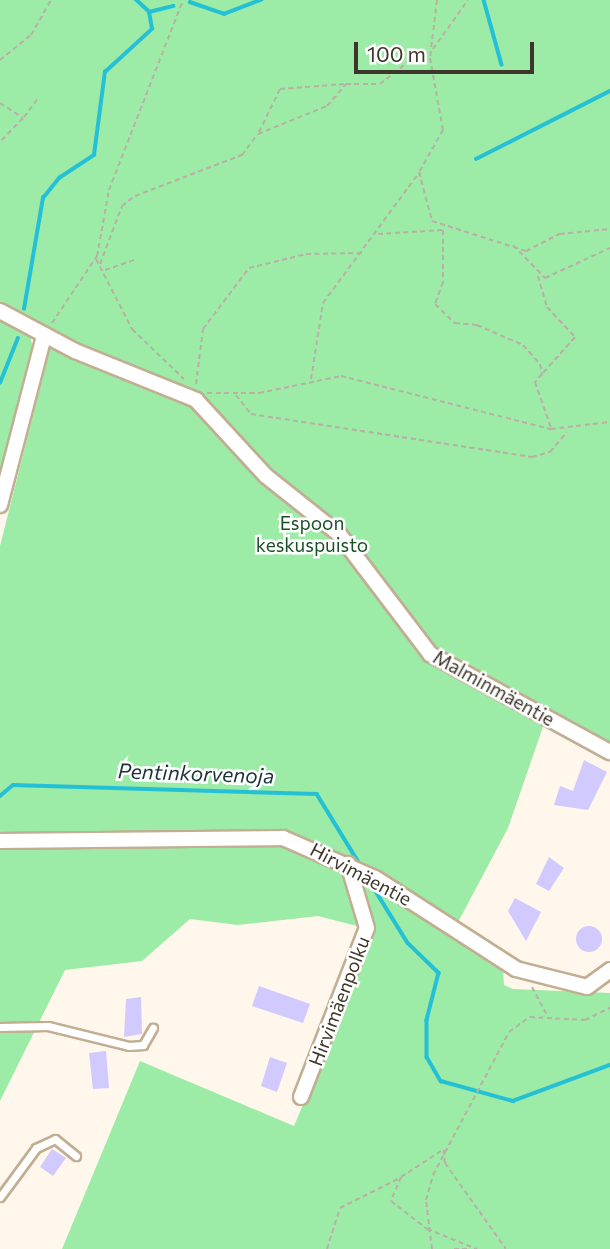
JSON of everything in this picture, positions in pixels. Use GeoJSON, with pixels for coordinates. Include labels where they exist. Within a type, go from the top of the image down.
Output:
{"type":"FeatureCollection","features":[{"type":"Feature","properties":{"kind":"street","name":"Malminmäentie"},"geometry":{"type":"LineString","coordinates":[[0,311],[44,336],[192,391],[266,476],[339,534],[430,654],[610,752]]}},
{"type":"Feature","properties":{"kind":"street"},"geometry":{"type":"LineString","coordinates":[[0,505],[44,336]]}},
{"type":"Feature","properties":{"kind":"street","name":"Hirvimäentie"},"geometry":{"type":"LineString","coordinates":[[0,841],[284,838],[348,864],[524,972],[587,987],[610,970]]}},
{"type":"Feature","properties":{"kind":"street","name":"Hirvimäenpolku"},"geometry":{"type":"LineString","coordinates":[[301,1097],[367,928],[348,864]]}},
{"type":"Feature","properties":{"kind":"lane"},"geometry":{"type":"LineString","coordinates":[[0,1027],[48,1026],[129,1046],[144,1045],[153,1028]]}},
{"type":"Feature","properties":{"kind":"lane"},"geometry":{"type":"LineString","coordinates":[[0,1197],[36,1147],[55,1139],[76,1156]]}},
{"type":"Feature","properties":{"kind":"path"},"geometry":{"type":"LineString","coordinates":[[0,60],[31,35],[51,0]]}},
{"type":"Feature","properties":{"kind":"path"},"geometry":{"type":"LineString","coordinates":[[44,336],[95,258],[109,190],[183,0]]}},
{"type":"Feature","properties":{"kind":"path"},"geometry":{"type":"LineString","coordinates":[[311,382],[323,303],[378,234],[443,130],[430,58],[437,0]]}},
{"type":"Feature","properties":{"kind":"path"},"geometry":{"type":"LineString","coordinates":[[432,50],[468,0]]}},
{"type":"Feature","properties":{"kind":"path"},"geometry":{"type":"LineString","coordinates":[[100,264],[122,206],[181,174],[242,155],[258,134],[280,89],[346,84],[380,85],[414,57],[430,58]]}},
{"type":"Feature","properties":{"kind":"path"},"geometry":{"type":"LineString","coordinates":[[258,134],[327,106],[346,84]]}},
{"type":"Feature","properties":{"kind":"path"},"geometry":{"type":"LineString","coordinates":[[0,142],[39,97]]}},
{"type":"Feature","properties":{"kind":"path"},"geometry":{"type":"LineString","coordinates":[[0,103],[23,118]]}},
{"type":"Feature","properties":{"kind":"path"},"geometry":{"type":"LineString","coordinates":[[419,172],[432,221],[443,230]]}},
{"type":"Feature","properties":{"kind":"path"},"geometry":{"type":"LineString","coordinates":[[378,234],[443,230],[536,251],[560,234],[610,229]]}},
{"type":"Feature","properties":{"kind":"path"},"geometry":{"type":"LineString","coordinates":[[443,230],[443,282],[435,304],[455,323],[477,325],[523,345],[542,374]]}},
{"type":"Feature","properties":{"kind":"path"},"geometry":{"type":"LineString","coordinates":[[513,244],[538,276],[547,307],[575,337],[535,382],[551,429]]}},
{"type":"Feature","properties":{"kind":"path"},"geometry":{"type":"LineString","coordinates":[[538,276],[610,248]]}},
{"type":"Feature","properties":{"kind":"path"},"geometry":{"type":"LineString","coordinates":[[192,391],[203,329],[248,268],[306,254],[363,253]]}},
{"type":"Feature","properties":{"kind":"path"},"geometry":{"type":"LineString","coordinates":[[95,258],[132,329],[157,358],[192,391],[236,394],[341,376],[551,429],[568,431],[610,422]]}},
{"type":"Feature","properties":{"kind":"path"},"geometry":{"type":"LineString","coordinates":[[104,271],[134,260]]}},
{"type":"Feature","properties":{"kind":"path"},"geometry":{"type":"LineString","coordinates":[[192,391],[213,393]]}},
{"type":"Feature","properties":{"kind":"path"},"geometry":{"type":"LineString","coordinates":[[236,394],[251,414],[533,457],[550,452],[568,431]]}},
{"type":"Feature","properties":{"kind":"path"},"geometry":{"type":"LineString","coordinates":[[524,972],[547,1014]]}},
{"type":"Feature","properties":{"kind":"path"},"geometry":{"type":"LineString","coordinates":[[432,1249],[427,1228],[426,1200],[444,1149],[509,1032],[547,1014],[585,1020],[610,1008]]}},
{"type":"Feature","properties":{"kind":"path"},"geometry":{"type":"LineString","coordinates":[[327,1249],[340,1208],[353,1196],[401,1177],[444,1149]]}},
{"type":"Feature","properties":{"kind":"path"},"geometry":{"type":"LineString","coordinates":[[444,1149],[445,1163],[506,1249]]}},
{"type":"Feature","properties":{"kind":"path"},"geometry":{"type":"LineString","coordinates":[[401,1177],[391,1201],[427,1228],[477,1249]]}},
{"type":"Feature","properties":{"kind":"path"},"geometry":{"type":"LineString","coordinates":[[454,1249],[467,1249]]}},
{"type":"Feature","properties":{"kind":"green space","name":"Espoon keskuspuisto"},"geometry":{"type":"Polygon","coordinates":[[[0,0],[610,0],[610,752],[546,718],[508,828],[456,926],[471,952],[503,969],[504,985],[513,989],[610,993],[610,1249],[62,1249],[140,1061],[294,1126],[376,931],[318,916],[238,925],[190,919],[142,961],[65,970],[0,1101],[0,546],[54,332],[0,307],[0,0]]]}},
{"type":"Feature","properties":{"kind":"green space"},"geometry":{"type":"Polygon","coordinates":[[[0,318],[29,334],[34,349],[0,476],[0,318]]]}},
{"type":"Feature","properties":{"kind":"building"},"geometry":{"type":"Polygon","coordinates":[[[584,760],[607,772],[588,810],[554,805],[560,786],[573,791],[584,760]]]}},
{"type":"Feature","properties":{"kind":"building"},"geometry":{"type":"Polygon","coordinates":[[[549,857],[564,868],[549,891],[536,884],[549,857]]]}},
{"type":"Feature","properties":{"kind":"building"},"geometry":{"type":"Polygon","coordinates":[[[515,898],[541,912],[526,941],[508,911],[515,898]]]}},
{"type":"Feature","properties":{"kind":"building"},"geometry":{"type":"Polygon","coordinates":[[[589,926],[598,930],[602,939],[598,948],[589,952],[580,948],[576,939],[580,930],[589,926]]]}},
{"type":"Feature","properties":{"kind":"building"},"geometry":{"type":"Polygon","coordinates":[[[259,986],[310,1004],[303,1023],[252,1006],[259,986]]]}},
{"type":"Feature","properties":{"kind":"building"},"geometry":{"type":"Polygon","coordinates":[[[141,997],[142,1034],[124,1037],[126,999],[141,997]]]}},
{"type":"Feature","properties":{"kind":"building"},"geometry":{"type":"Polygon","coordinates":[[[106,1051],[109,1088],[93,1089],[89,1053],[106,1051]]]}},
{"type":"Feature","properties":{"kind":"building"},"geometry":{"type":"Polygon","coordinates":[[[270,1057],[287,1063],[277,1092],[261,1086],[270,1057]]]}},
{"type":"Feature","properties":{"kind":"building"},"geometry":{"type":"Polygon","coordinates":[[[52,1149],[66,1158],[53,1176],[40,1167],[52,1149]]]}},
{"type":"Feature","properties":{"kind":"waterway"},"geometry":{"type":"LineString","coordinates":[[24,309],[43,198],[59,178],[94,155],[105,72],[152,29],[149,12],[136,0]]}},
{"type":"Feature","properties":{"kind":"waterway"},"geometry":{"type":"LineString","coordinates":[[190,2],[224,14],[261,0]]}},
{"type":"Feature","properties":{"kind":"waterway"},"geometry":{"type":"LineString","coordinates":[[484,0],[502,65]]}},
{"type":"Feature","properties":{"kind":"waterway"},"geometry":{"type":"LineString","coordinates":[[149,12],[173,6]]}},
{"type":"Feature","properties":{"kind":"waterway"},"geometry":{"type":"LineString","coordinates":[[476,159],[610,91]]}},
{"type":"Feature","properties":{"kind":"waterway"},"geometry":{"type":"LineString","coordinates":[[0,383],[18,338]]}},
{"type":"Feature","properties":{"kind":"waterway","name":"Pentinkorvenoja"},"geometry":{"type":"LineString","coordinates":[[0,796],[13,785],[317,794],[358,861]]}},
{"type":"Feature","properties":{"kind":"waterway","name":"Pentinkorvenoja"},"geometry":{"type":"LineString","coordinates":[[372,885],[408,943],[439,973],[427,1020],[427,1057],[441,1081],[513,1101],[610,1065]]}}]}
